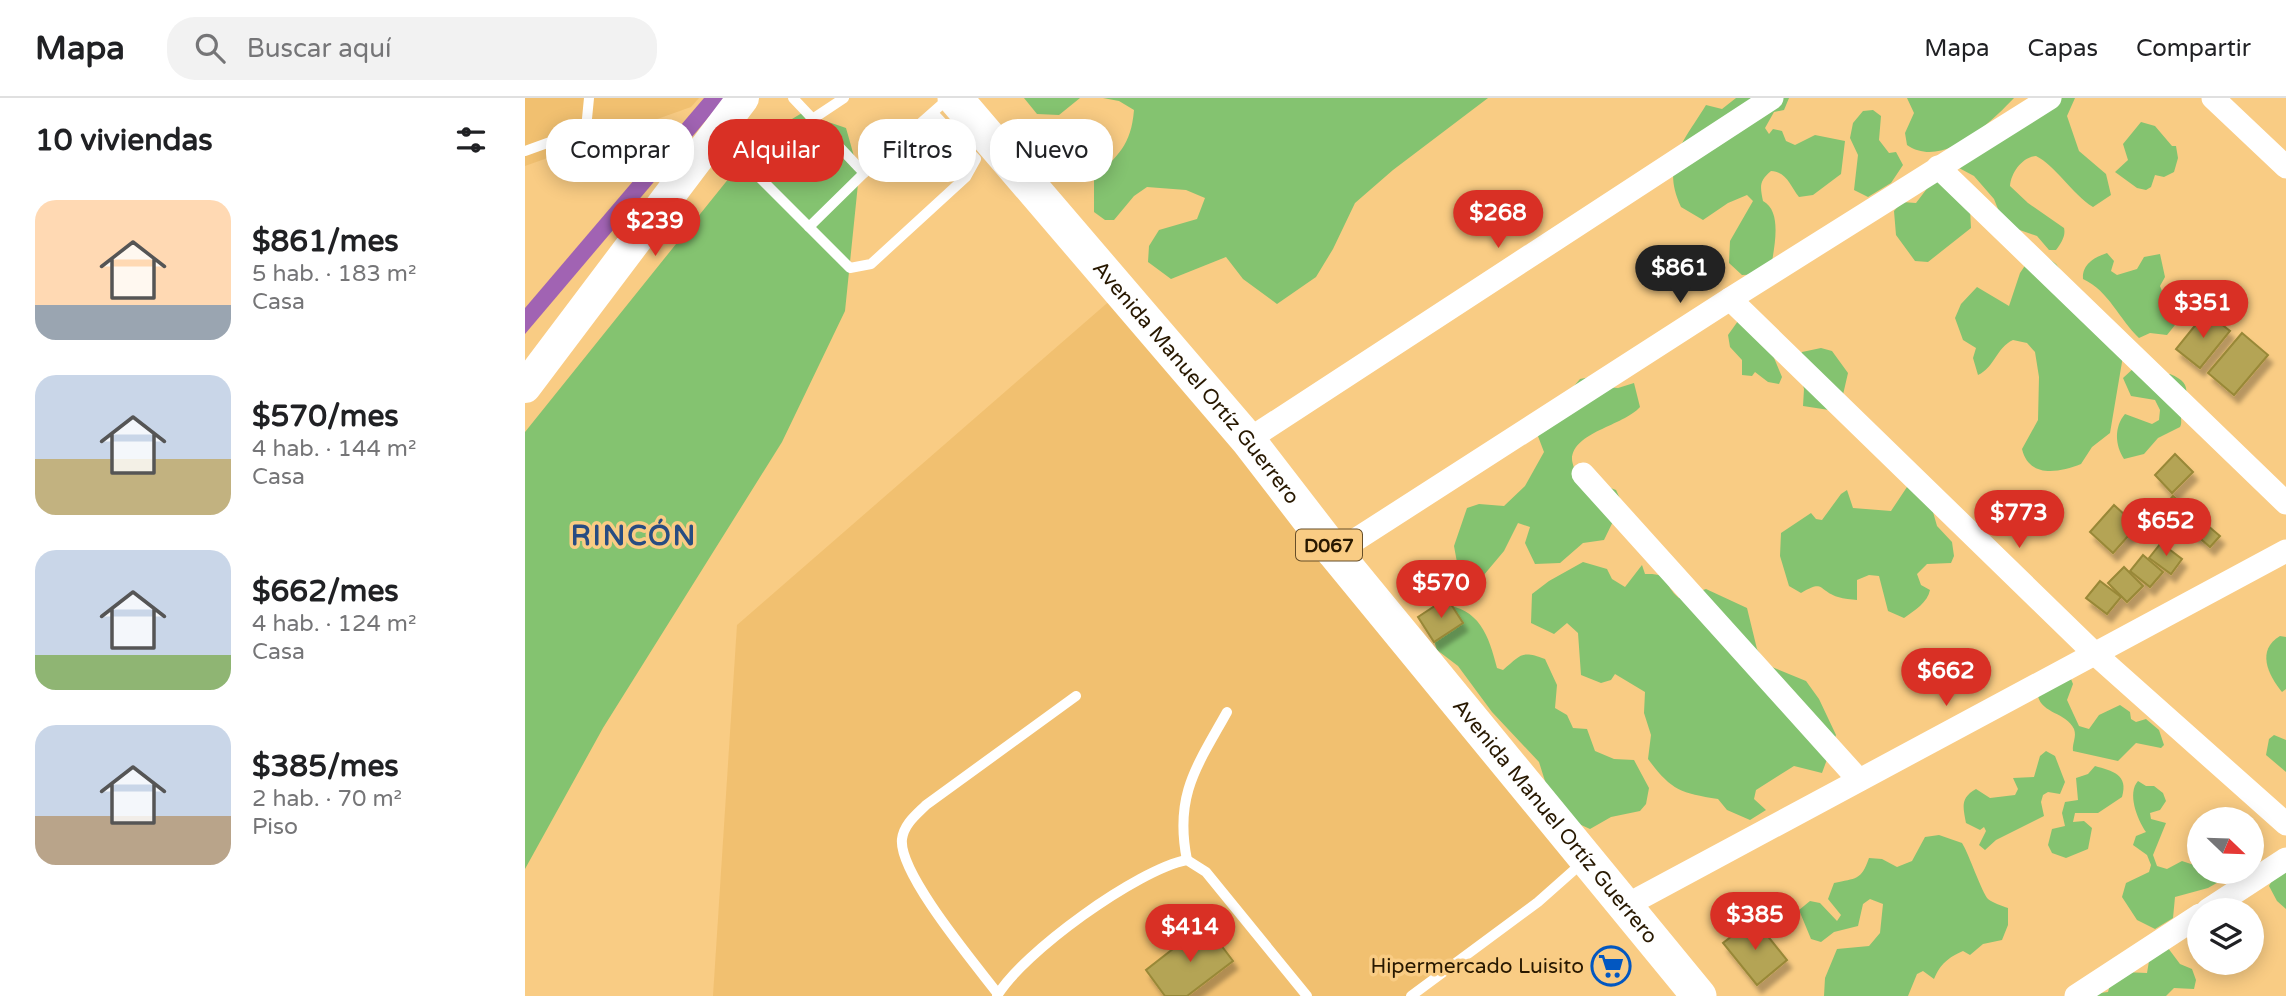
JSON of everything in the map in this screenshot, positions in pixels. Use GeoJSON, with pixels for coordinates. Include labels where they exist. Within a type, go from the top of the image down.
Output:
{"type":"FeatureCollection","features":[{"type":"Feature","properties":{"kind":"main road"},"geometry":{"type":"LineString","coordinates":[[727,119],[743,98]]}},
{"type":"Feature","properties":{"kind":"main road","name":"Avenida Manuel Ortíz Guerrero"},"geometry":{"type":"LineString","coordinates":[[944,106],[1248,440],[1335,553],[1627,905],[1699,996]]}},
{"type":"Feature","properties":{"kind":"main road"},"geometry":{"type":"LineString","coordinates":[[525,387],[708,145]]}},
{"type":"Feature","properties":{"kind":"street"},"geometry":{"type":"LineString","coordinates":[[1248,440],[1772,98]]}},
{"type":"Feature","properties":{"kind":"street"},"geometry":{"type":"LineString","coordinates":[[1335,553],[1730,299],[2050,98]]}},
{"type":"Feature","properties":{"kind":"street"},"geometry":{"type":"LineString","coordinates":[[2213,98],[2286,167]]}},
{"type":"Feature","properties":{"kind":"street"},"geometry":{"type":"LineString","coordinates":[[1938,167],[2286,503]]}},
{"type":"Feature","properties":{"kind":"street"},"geometry":{"type":"LineString","coordinates":[[1730,299],[2094,653],[2286,824]]}},
{"type":"Feature","properties":{"kind":"street"},"geometry":{"type":"LineString","coordinates":[[1583,474],[1859,780]]}},
{"type":"Feature","properties":{"kind":"street"},"geometry":{"type":"LineString","coordinates":[[1627,905],[2286,551]]}},
{"type":"Feature","properties":{"kind":"street"},"geometry":{"type":"LineString","coordinates":[[2226,898],[2286,859]]}},
{"type":"Feature","properties":{"kind":"street"},"geometry":{"type":"LineString","coordinates":[[2076,996],[2187,923]]}},
{"type":"Feature","properties":{"kind":"lane"},"geometry":{"type":"LineString","coordinates":[[525,152],[586,129],[589,98]]}},
{"type":"Feature","properties":{"kind":"lane"},"geometry":{"type":"LineString","coordinates":[[793,98],[858,168]]}},
{"type":"Feature","properties":{"kind":"lane"},"geometry":{"type":"LineString","coordinates":[[814,118],[844,98]]}},
{"type":"Feature","properties":{"kind":"lane"},"geometry":{"type":"LineString","coordinates":[[928,119],[949,98]]}},
{"type":"Feature","properties":{"kind":"lane"},"geometry":{"type":"LineString","coordinates":[[764,182],[850,268],[871,264],[966,177],[976,159],[944,106]]}},
{"type":"Feature","properties":{"kind":"lane"},"geometry":{"type":"LineString","coordinates":[[809,227],[858,179]]}},
{"type":"Feature","properties":{"kind":"lane"},"geometry":{"type":"LineString","coordinates":[[1076,696],[926,804],[907,824],[902,838],[902,850],[907,863],[933,908],[998,995],[1007,981],[1033,957],[1112,896],[1172,863],[1187,860],[1206,872],[1307,996]]}},
{"type":"Feature","properties":{"kind":"lane"},"geometry":{"type":"LineString","coordinates":[[1187,860],[1181,829],[1187,790],[1227,712]]}},
{"type":"Feature","properties":{"kind":"lane"},"geometry":{"type":"LineString","coordinates":[[1411,996],[1538,902],[1587,859]]}},
{"type":"Feature","properties":{"kind":"shaded area"},"geometry":{"type":"Polygon","coordinates":[[[525,98],[699,98],[691,107],[657,119],[546,119],[546,159],[525,166],[525,98]]]}},
{"type":"Feature","properties":{"kind":"shaded area"},"geometry":{"type":"Polygon","coordinates":[[[704,98],[725,98],[694,135],[694,119],[686,119],[704,98]]]}},
{"type":"Feature","properties":{"kind":"shaded area"},"geometry":{"type":"Polygon","coordinates":[[[632,182],[654,182],[525,334],[525,308],[632,182]]]}},
{"type":"Feature","properties":{"kind":"shaded area"},"geometry":{"type":"Polygon","coordinates":[[[1121,291],[1587,859],[1415,996],[713,996],[737,625],[1121,291]]]}},
{"type":"Feature","properties":{"kind":"green space"},"geometry":{"type":"Polygon","coordinates":[[[1024,98],[1080,98],[1059,115],[1037,114],[1024,98]]]}},
{"type":"Feature","properties":{"kind":"green space"},"geometry":{"type":"Polygon","coordinates":[[[1103,98],[1488,98],[1393,170],[1355,203],[1316,277],[1277,304],[1243,279],[1226,257],[1171,279],[1148,262],[1149,246],[1159,230],[1197,219],[1205,198],[1186,190],[1147,187],[1134,196],[1114,220],[1105,220],[1094,212],[1094,182],[1113,182],[1113,159],[1130,133],[1134,110],[1119,101],[1103,98]]]}},
{"type":"Feature","properties":{"kind":"green space"},"geometry":{"type":"Polygon","coordinates":[[[1736,98],[1789,98],[1784,110],[1774,112],[1765,128],[1769,134],[1773,129],[1782,131],[1786,141],[1795,145],[1815,135],[1845,141],[1841,174],[1813,195],[1799,197],[1785,177],[1776,172],[1771,171],[1762,181],[1763,201],[1769,206],[1775,223],[1770,274],[1742,275],[1729,263],[1730,241],[1753,201],[1747,195],[1728,203],[1703,220],[1681,207],[1675,191],[1673,177],[1678,153],[1706,105],[1722,109],[1736,98]]]}},
{"type":"Feature","properties":{"kind":"green space"},"geometry":{"type":"Polygon","coordinates":[[[1907,98],[2014,98],[1980,130],[1951,147],[1936,152],[1921,151],[1907,145],[1905,133],[1914,113],[1907,98]]]}},
{"type":"Feature","properties":{"kind":"green space"},"geometry":{"type":"Polygon","coordinates":[[[2062,98],[2075,98],[2067,116],[2079,151],[2106,174],[2111,195],[2093,207],[2043,160],[2036,156],[2026,159],[2015,171],[2010,186],[2028,203],[2064,228],[2064,237],[2056,250],[2049,250],[2037,236],[2011,227],[2002,219],[1994,199],[1974,176],[1959,168],[2062,98]]]}},
{"type":"Feature","properties":{"kind":"green space"},"geometry":{"type":"Polygon","coordinates":[[[1873,110],[1881,116],[1879,140],[1889,153],[1896,152],[1903,165],[1891,183],[1868,197],[1854,190],[1858,155],[1850,138],[1853,123],[1863,111],[1873,110]]]}},
{"type":"Feature","properties":{"kind":"green space"},"geometry":{"type":"Polygon","coordinates":[[[802,113],[820,119],[792,119],[802,113]]]}},
{"type":"Feature","properties":{"kind":"green space"},"geometry":{"type":"Polygon","coordinates":[[[2141,122],[2155,126],[2172,146],[2176,146],[2178,158],[2174,172],[2164,177],[2155,175],[2151,187],[2146,190],[2137,188],[2115,172],[2128,160],[2123,144],[2141,122]]]}},
{"type":"Feature","properties":{"kind":"green space"},"geometry":{"type":"Polygon","coordinates":[[[844,127],[846,128],[858,170],[858,182],[845,311],[782,442],[603,728],[525,869],[525,432],[726,182],[844,182],[844,127]]]}},
{"type":"Feature","properties":{"kind":"green space"},"geometry":{"type":"Polygon","coordinates":[[[1942,181],[1969,190],[1971,228],[1928,262],[1915,261],[1896,235],[1894,211],[1902,202],[1916,203],[1932,182],[1942,181]]]}},
{"type":"Feature","properties":{"kind":"green space"},"geometry":{"type":"Polygon","coordinates":[[[2107,253],[2114,261],[2111,271],[2117,275],[2137,269],[2144,257],[2160,254],[2165,277],[2160,286],[2164,296],[2161,309],[2175,325],[2167,335],[2150,333],[2139,338],[2107,298],[2083,279],[2087,265],[2107,253]]]}},
{"type":"Feature","properties":{"kind":"green space"},"geometry":{"type":"Polygon","coordinates":[[[2044,255],[2056,264],[2123,356],[2110,433],[2092,447],[2081,464],[2054,471],[2045,471],[2031,465],[2022,449],[2038,420],[2039,377],[2035,352],[2027,343],[2013,340],[2007,343],[1984,372],[1978,375],[1973,358],[1976,348],[1963,340],[1955,318],[1961,304],[1977,287],[2009,306],[2020,273],[2030,258],[2044,255]]]}},
{"type":"Feature","properties":{"kind":"green space"},"geometry":{"type":"Polygon","coordinates":[[[1738,321],[1772,353],[1782,377],[1779,384],[1768,382],[1755,372],[1752,376],[1742,375],[1742,360],[1730,347],[1728,335],[1738,321]]]}},
{"type":"Feature","properties":{"kind":"green space"},"geometry":{"type":"Polygon","coordinates":[[[1821,348],[1832,351],[1848,373],[1842,399],[1829,410],[1803,406],[1804,389],[1796,362],[1802,352],[1821,348]]]}},
{"type":"Feature","properties":{"kind":"green space"},"geometry":{"type":"Polygon","coordinates":[[[2135,367],[2159,380],[2170,374],[2183,383],[2186,392],[2180,427],[2158,438],[2144,454],[2124,459],[2117,436],[2125,414],[2152,424],[2159,420],[2160,410],[2155,400],[2131,396],[2123,378],[2135,367]]]}},
{"type":"Feature","properties":{"kind":"green space"},"geometry":{"type":"Polygon","coordinates":[[[1596,376],[1605,387],[1618,388],[1634,383],[1640,407],[1581,442],[1572,459],[1576,475],[1616,490],[1622,503],[1604,540],[1583,543],[1560,563],[1535,564],[1525,543],[1530,527],[1518,523],[1504,551],[1483,576],[1460,579],[1454,546],[1467,508],[1479,504],[1504,506],[1525,486],[1544,452],[1536,431],[1580,379],[1596,376]]]}},
{"type":"Feature","properties":{"kind":"green space"},"geometry":{"type":"Polygon","coordinates":[[[1909,484],[1933,512],[1937,526],[1952,542],[1954,556],[1951,563],[1927,564],[1917,574],[1921,585],[1930,590],[1927,598],[1916,609],[1904,618],[1888,611],[1879,576],[1869,575],[1857,580],[1857,600],[1838,597],[1818,586],[1801,593],[1789,586],[1780,556],[1781,533],[1811,513],[1816,519],[1822,520],[1847,490],[1853,508],[1891,511],[1909,484]]]}},
{"type":"Feature","properties":{"kind":"green space"},"geometry":{"type":"Polygon","coordinates":[[[1583,562],[1607,569],[1612,579],[1625,587],[1642,565],[1645,574],[1663,577],[1679,598],[1706,589],[1747,608],[1757,649],[1767,665],[1806,681],[1819,699],[1836,735],[1822,773],[1794,766],[1756,790],[1754,799],[1766,810],[1750,820],[1727,810],[1718,799],[1694,795],[1670,784],[1648,759],[1651,735],[1644,713],[1645,692],[1615,674],[1611,680],[1601,683],[1581,675],[1578,633],[1567,623],[1554,634],[1531,623],[1532,594],[1583,562]]]}},
{"type":"Feature","properties":{"kind":"green space"},"geometry":{"type":"Polygon","coordinates":[[[1442,605],[1455,607],[1474,617],[1486,635],[1497,668],[1503,670],[1526,655],[1545,659],[1557,685],[1555,708],[1567,715],[1573,728],[1587,729],[1595,751],[1614,759],[1634,760],[1649,788],[1646,804],[1640,811],[1611,817],[1590,829],[1579,824],[1550,797],[1539,762],[1492,712],[1458,666],[1437,650],[1433,638],[1432,609],[1442,605]]]}},
{"type":"Feature","properties":{"kind":"green space"},"geometry":{"type":"Polygon","coordinates":[[[2280,636],[2286,637],[2286,689],[2282,692],[2272,678],[2266,655],[2268,648],[2280,636]]]}},
{"type":"Feature","properties":{"kind":"green space"},"geometry":{"type":"Polygon","coordinates":[[[2071,679],[2073,684],[2067,700],[2079,726],[2089,729],[2099,715],[2120,705],[2130,712],[2131,719],[2136,722],[2146,719],[2159,730],[2164,745],[2161,748],[2136,743],[2118,761],[2073,751],[2074,729],[2066,719],[2044,706],[2038,696],[2071,679]]]}},
{"type":"Feature","properties":{"kind":"green space"},"geometry":{"type":"Polygon","coordinates":[[[2274,735],[2286,740],[2286,772],[2266,755],[2269,739],[2274,735]]]}},
{"type":"Feature","properties":{"kind":"green space"},"geometry":{"type":"Polygon","coordinates":[[[2046,751],[2055,756],[2065,782],[2060,794],[2048,792],[2043,795],[2041,802],[2044,816],[1996,840],[1985,850],[1979,845],[1986,831],[1984,827],[1980,830],[1966,823],[1965,799],[1976,789],[1990,798],[2015,795],[2018,789],[2013,778],[2034,777],[2040,756],[2046,751]]]}},
{"type":"Feature","properties":{"kind":"green space"},"geometry":{"type":"Polygon","coordinates":[[[2095,766],[2121,778],[2124,789],[2122,797],[2098,813],[2075,813],[2073,822],[2084,821],[2092,828],[2088,849],[2066,858],[2052,853],[2048,845],[2052,829],[2065,826],[2062,813],[2065,802],[2078,800],[2076,778],[2088,774],[2095,766]]]}},
{"type":"Feature","properties":{"kind":"green space"},"geometry":{"type":"Polygon","coordinates":[[[2138,781],[2146,786],[2154,786],[2163,793],[2166,801],[2160,810],[2150,813],[2151,819],[2166,823],[2153,855],[2157,866],[2167,869],[2182,861],[2187,863],[2187,884],[2215,884],[2175,897],[2173,918],[2155,929],[2137,920],[2122,897],[2126,883],[2149,872],[2151,865],[2147,855],[2133,845],[2136,836],[2146,832],[2139,820],[2133,799],[2138,781]]]}},
{"type":"Feature","properties":{"kind":"green space"},"geometry":{"type":"Polygon","coordinates":[[[1939,835],[1962,843],[1988,899],[2008,908],[2008,925],[2002,940],[1983,944],[1970,955],[1963,951],[1953,956],[1942,965],[1934,979],[1923,971],[1917,974],[1908,996],[1824,996],[1825,978],[1837,949],[1869,946],[1880,933],[1883,904],[1870,899],[1863,904],[1858,926],[1834,932],[1821,942],[1811,939],[1799,910],[1810,901],[1820,903],[1837,921],[1841,915],[1828,899],[1834,883],[1860,875],[1869,858],[1882,859],[1897,867],[1912,861],[1925,837],[1939,835]]]}},
{"type":"Feature","properties":{"kind":"green space"},"geometry":{"type":"Polygon","coordinates":[[[2286,855],[2286,909],[2277,901],[2269,886],[2286,855]]]}},
{"type":"Feature","properties":{"kind":"green space"},"geometry":{"type":"Polygon","coordinates":[[[2168,948],[2180,964],[2187,967],[2187,975],[2194,975],[2194,989],[2174,988],[2166,996],[2077,996],[2108,992],[2112,978],[2123,972],[2147,973],[2149,961],[2168,948]]]}},
{"type":"Feature","properties":{"kind":"building"},"geometry":{"type":"Polygon","coordinates":[[[2206,312],[2230,331],[2200,368],[2176,349],[2206,312]]]}},
{"type":"Feature","properties":{"kind":"building"},"geometry":{"type":"Polygon","coordinates":[[[2242,333],[2268,355],[2234,395],[2208,373],[2242,333]]]}},
{"type":"Feature","properties":{"kind":"building"},"geometry":{"type":"Polygon","coordinates":[[[2175,454],[2193,472],[2172,493],[2155,475],[2175,454]]]}},
{"type":"Feature","properties":{"kind":"building"},"geometry":{"type":"Polygon","coordinates":[[[2173,496],[2220,536],[2210,547],[2164,507],[2173,496]]]}},
{"type":"Feature","properties":{"kind":"building"},"geometry":{"type":"Polygon","coordinates":[[[2114,505],[2137,526],[2113,553],[2090,532],[2114,505]]]}},
{"type":"Feature","properties":{"kind":"building"},"geometry":{"type":"Polygon","coordinates":[[[2161,543],[2182,559],[2171,574],[2149,558],[2161,543]]]}},
{"type":"Feature","properties":{"kind":"building"},"geometry":{"type":"Polygon","coordinates":[[[2143,555],[2163,572],[2150,587],[2130,571],[2143,555]]]}},
{"type":"Feature","properties":{"kind":"building"},"geometry":{"type":"Polygon","coordinates":[[[2124,567],[2143,586],[2127,602],[2108,583],[2124,567]]]}},
{"type":"Feature","properties":{"kind":"building"},"geometry":{"type":"Polygon","coordinates":[[[2100,581],[2121,597],[2107,614],[2086,598],[2100,581]]]}},
{"type":"Feature","properties":{"kind":"building"},"geometry":{"type":"Polygon","coordinates":[[[1447,598],[1463,623],[1434,642],[1418,617],[1447,598]]]}},
{"type":"Feature","properties":{"kind":"building"},"geometry":{"type":"Polygon","coordinates":[[[1754,919],[1787,960],[1757,985],[1723,943],[1754,919]]]}},
{"type":"Feature","properties":{"kind":"building"},"geometry":{"type":"Polygon","coordinates":[[[1205,924],[1233,961],[1187,996],[1165,996],[1146,970],[1205,924]]]}},
{"type":"Feature","properties":{"kind":"place","name":"Hipermercado Luisito"},"geometry":{"type":"Point","coordinates":[1611,966]}},
{"type":"Feature","properties":{"kind":"district","name":"RINCÓN"},"geometry":{"type":"Point","coordinates":[634,535]}}]}
